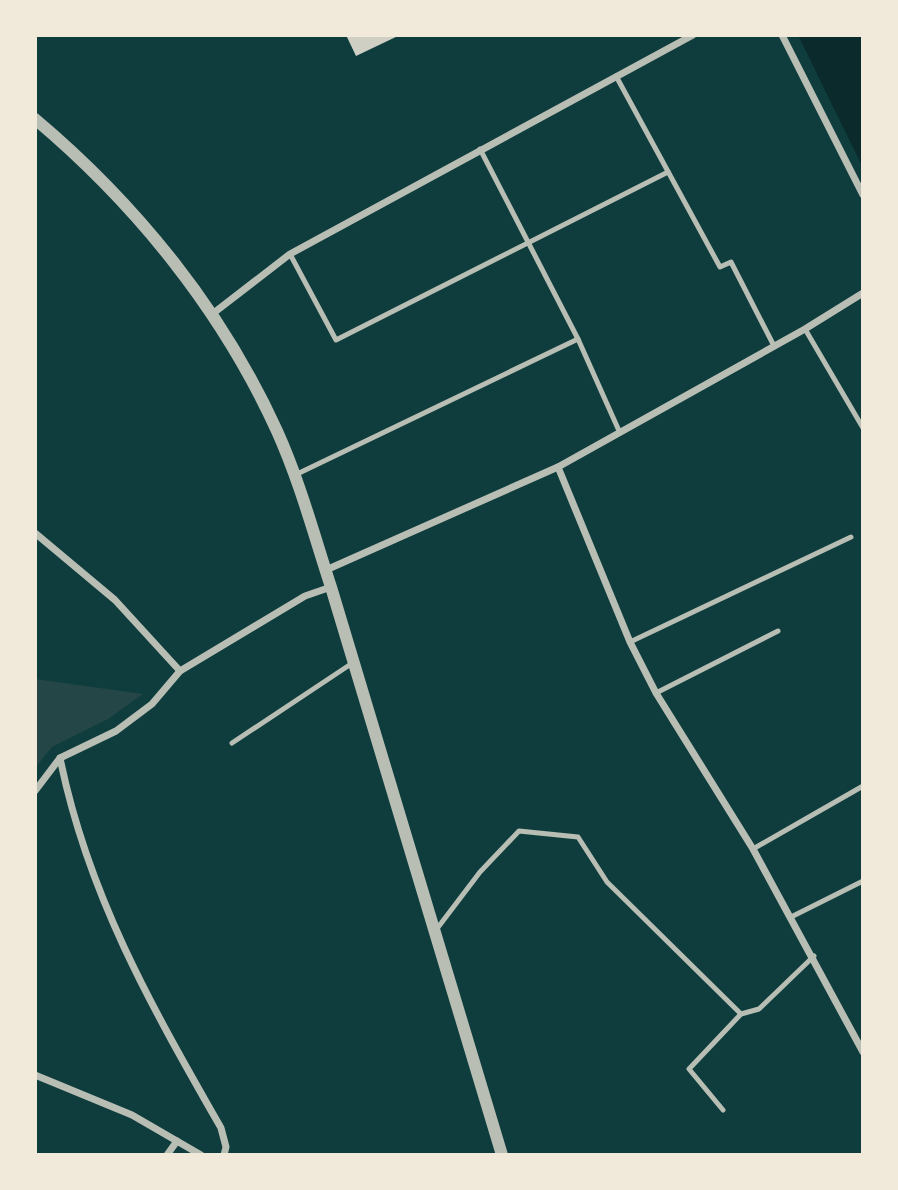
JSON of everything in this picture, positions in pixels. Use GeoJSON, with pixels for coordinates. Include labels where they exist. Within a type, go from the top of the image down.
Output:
{"type":"FeatureCollection","features":[{"type":"Feature","properties":{"kind":"street"},"geometry":{"type":"LineString","coordinates":[[211,315],[290,254],[693,35]]}},
{"type":"Feature","properties":{"kind":"street"},"geometry":{"type":"LineString","coordinates":[[782,35],[863,195]]}},
{"type":"Feature","properties":{"kind":"street"},"geometry":{"type":"LineString","coordinates":[[35,119],[121,198],[164,248],[253,382],[295,475],[502,1155]]}},
{"type":"Feature","properties":{"kind":"street"},"geometry":{"type":"LineString","coordinates":[[326,570],[558,467],[773,344],[806,329],[863,293]]}},
{"type":"Feature","properties":{"kind":"street"},"geometry":{"type":"LineString","coordinates":[[558,467],[630,642],[656,693],[753,849],[814,956],[863,1052]]}},
{"type":"Feature","properties":{"kind":"street"},"geometry":{"type":"LineString","coordinates":[[35,533],[115,600],[180,671]]}},
{"type":"Feature","properties":{"kind":"street"},"geometry":{"type":"LineString","coordinates":[[35,791],[60,758],[116,731],[152,704],[180,671],[305,596],[331,587]]}},
{"type":"Feature","properties":{"kind":"street"},"geometry":{"type":"LineString","coordinates":[[60,758],[77,829],[108,916],[153,1011],[221,1128],[226,1147],[224,1155]]}},
{"type":"Feature","properties":{"kind":"street"},"geometry":{"type":"LineString","coordinates":[[35,1075],[132,1115],[201,1155]]}},
{"type":"Feature","properties":{"kind":"street"},"geometry":{"type":"LineString","coordinates":[[167,1155],[177,1141]]}},
{"type":"Feature","properties":{"kind":"lane"},"geometry":{"type":"LineString","coordinates":[[616,76],[720,267],[731,262],[773,344]]}},
{"type":"Feature","properties":{"kind":"lane"},"geometry":{"type":"LineString","coordinates":[[480,149],[578,339],[620,433]]}},
{"type":"Feature","properties":{"kind":"lane"},"geometry":{"type":"LineString","coordinates":[[290,254],[336,340],[667,172]]}},
{"type":"Feature","properties":{"kind":"lane"},"geometry":{"type":"LineString","coordinates":[[806,329],[863,428]]}},
{"type":"Feature","properties":{"kind":"lane"},"geometry":{"type":"LineString","coordinates":[[295,475],[578,339]]}},
{"type":"Feature","properties":{"kind":"lane"},"geometry":{"type":"LineString","coordinates":[[630,642],[851,537]]}},
{"type":"Feature","properties":{"kind":"lane"},"geometry":{"type":"LineString","coordinates":[[656,693],[778,631]]}},
{"type":"Feature","properties":{"kind":"lane"},"geometry":{"type":"LineString","coordinates":[[232,743],[354,662]]}},
{"type":"Feature","properties":{"kind":"lane"},"geometry":{"type":"LineString","coordinates":[[753,849],[863,786]]}},
{"type":"Feature","properties":{"kind":"lane"},"geometry":{"type":"LineString","coordinates":[[433,934],[480,872],[519,831],[578,837],[607,882],[741,1014]]}},
{"type":"Feature","properties":{"kind":"lane"},"geometry":{"type":"LineString","coordinates":[[791,917],[863,881]]}},
{"type":"Feature","properties":{"kind":"lane"},"geometry":{"type":"LineString","coordinates":[[723,1110],[689,1069],[741,1014],[759,1009],[814,956]]}},
{"type":"Feature","properties":{"kind":"shaded area"},"geometry":{"type":"Polygon","coordinates":[[[798,35],[863,35],[863,168],[798,35]]]}},
{"type":"Feature","properties":{"kind":"shaded area"},"geometry":{"type":"Polygon","coordinates":[[[35,679],[143,694],[108,719],[52,747],[35,768],[35,679]]]}},
{"type":"Feature","properties":{"kind":"building"},"geometry":{"type":"Polygon","coordinates":[[[346,35],[400,35],[356,56],[346,35]]]}}]}
